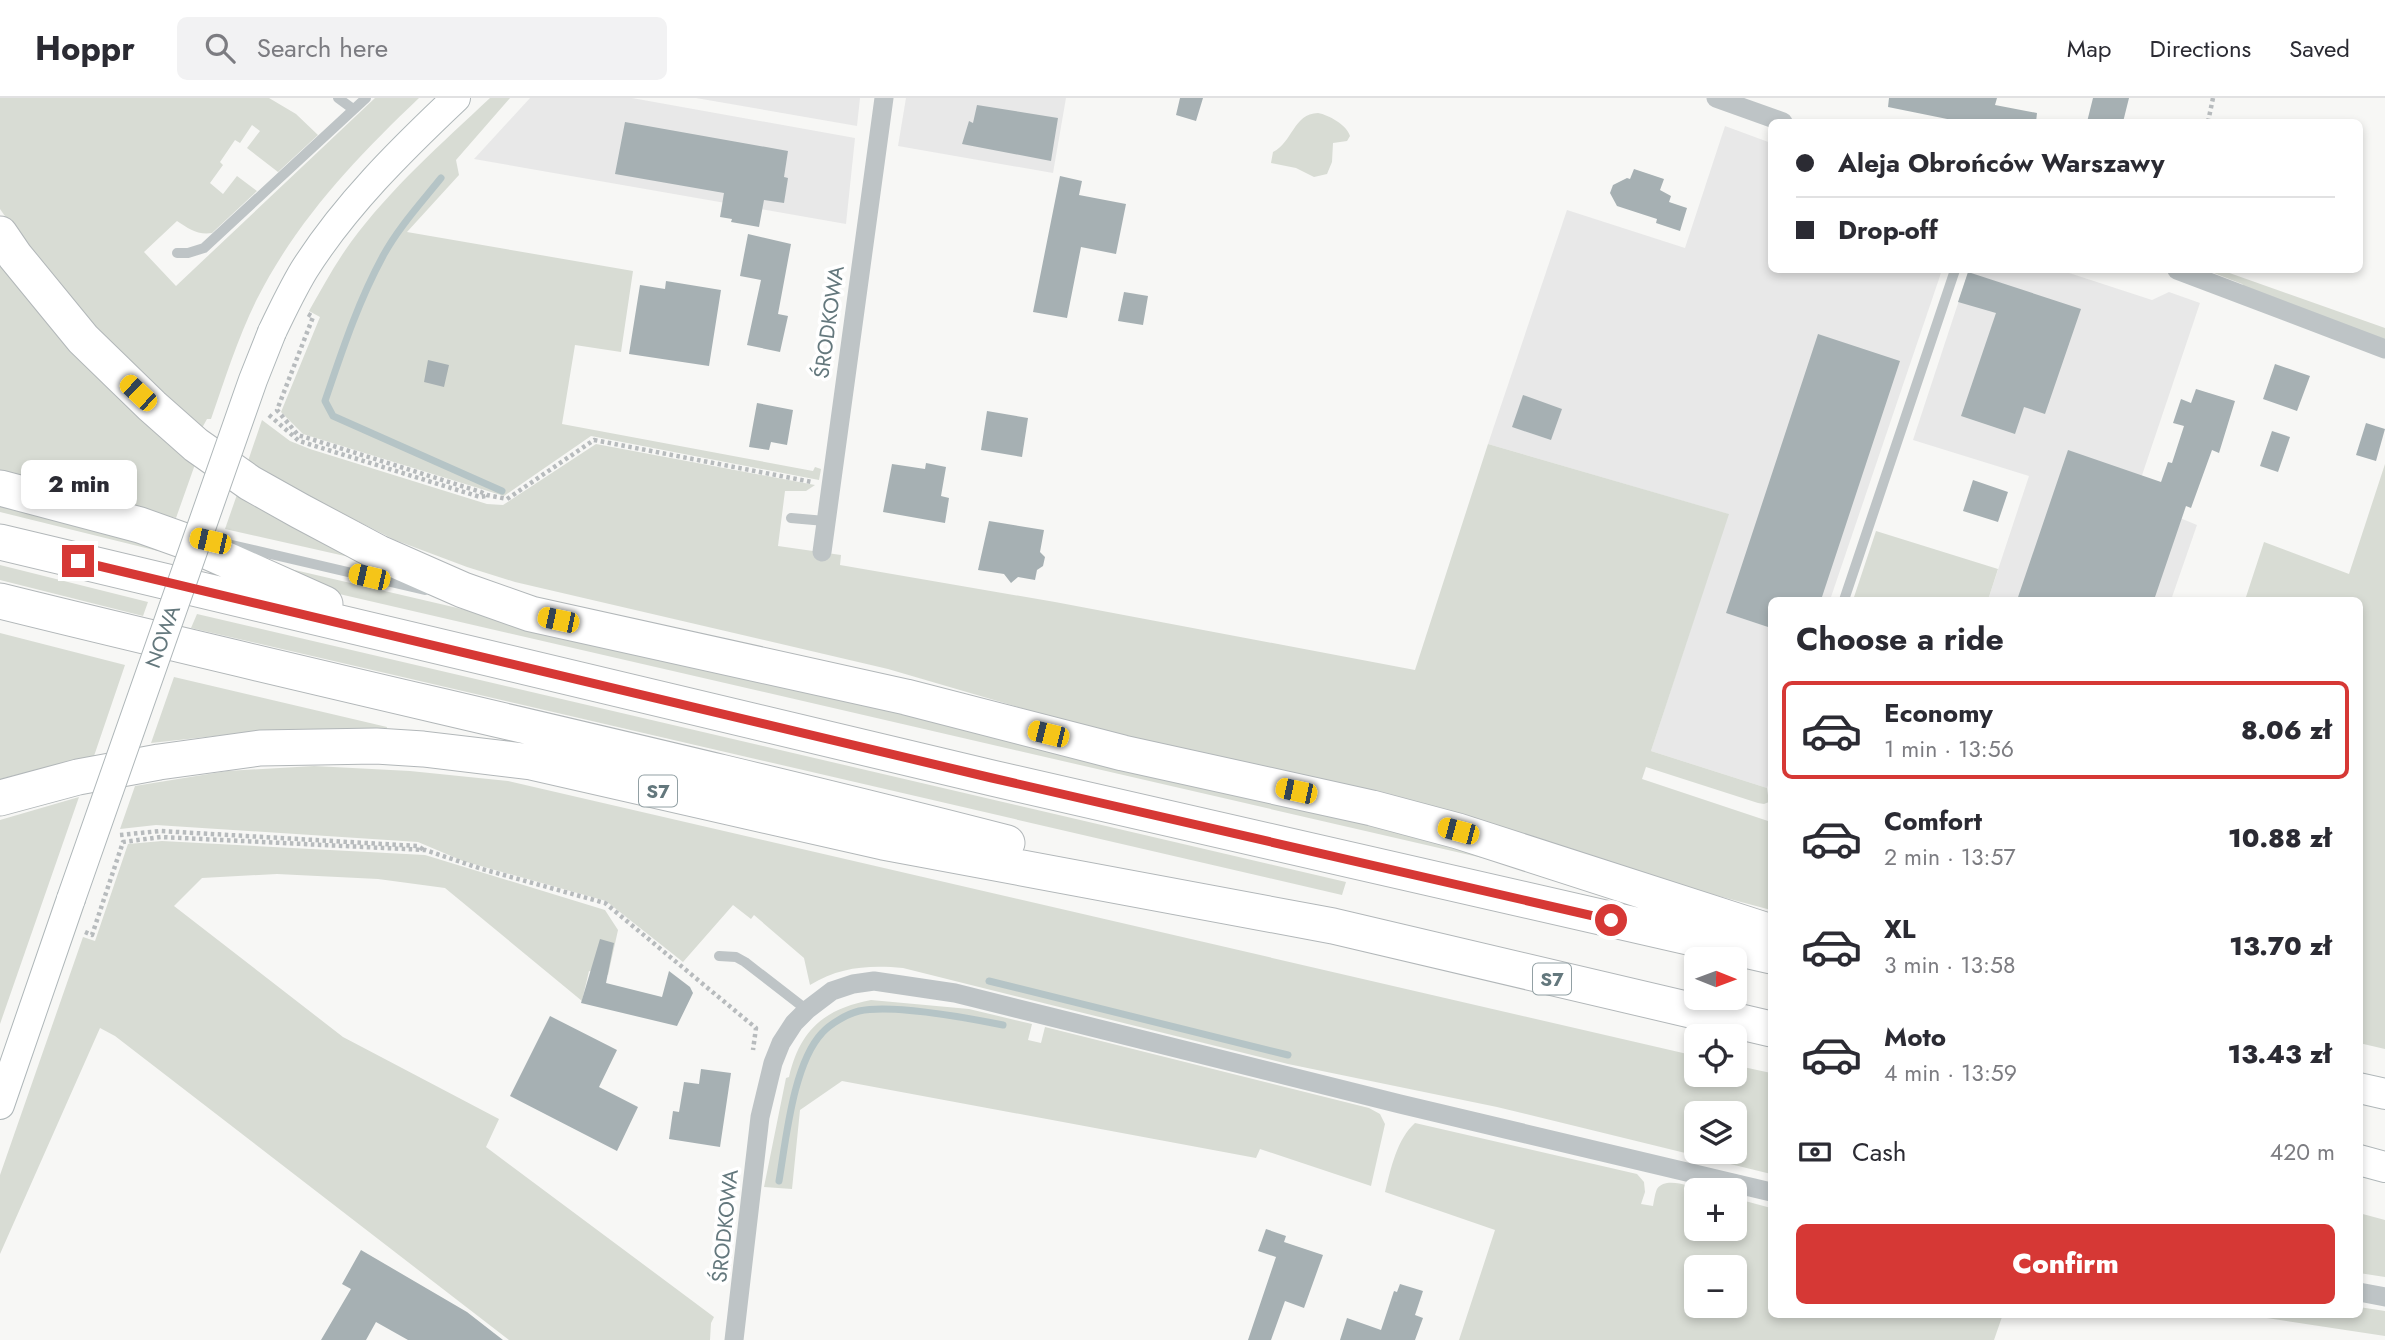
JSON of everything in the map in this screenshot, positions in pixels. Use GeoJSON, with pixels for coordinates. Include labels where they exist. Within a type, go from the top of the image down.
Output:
{"type":"FeatureCollection","features":[{"type":"Feature","properties":{"kind":"highway"},"geometry":{"type":"LineString","coordinates":[[0,234],[83,339],[196,445],[250,483],[379,553],[463,590],[531,614],[906,697],[1072,740],[1371,808],[1458,831],[1768,931]]}},
{"type":"Feature","properties":{"kind":"highway"},"geometry":{"type":"LineString","coordinates":[[0,488],[140,525],[224,557],[415,642]]}},
{"type":"Feature","properties":{"kind":"highway"},"geometry":{"type":"LineString","coordinates":[[0,542],[415,642],[1768,955]]}},
{"type":"Feature","properties":{"kind":"highway"},"geometry":{"type":"LineString","coordinates":[[0,601],[255,664],[891,813],[1323,924]]}},
{"type":"Feature","properties":{"kind":"highway","name":"S7"},"geometry":{"type":"LineString","coordinates":[[0,798],[78,777],[214,753],[320,746],[423,749],[531,762],[883,842],[1323,924],[1768,1028]]}},
{"type":"Feature","properties":{"kind":"main road"},"geometry":{"type":"LineString","coordinates":[[2363,1089],[2385,1094]]}},
{"type":"Feature","properties":{"kind":"main road"},"geometry":{"type":"LineString","coordinates":[[2363,1161],[2385,1167]]}},
{"type":"Feature","properties":{"kind":"street","name":"NOWA"},"geometry":{"type":"LineString","coordinates":[[0,1105],[272,332],[304,271],[340,220],[384,170],[456,98]]}},
{"type":"Feature","properties":{"kind":"street","name":"ŚRODKOWA"},"geometry":{"type":"LineString","coordinates":[[822,552],[884,98]]}},
{"type":"Feature","properties":{"kind":"street"},"geometry":{"type":"LineString","coordinates":[[1716,98],[1775,119]]}},
{"type":"Feature","properties":{"kind":"street"},"geometry":{"type":"LineString","coordinates":[[2185,273],[2385,349]]}},
{"type":"Feature","properties":{"kind":"street","name":"ŚRODKOWA"},"geometry":{"type":"LineString","coordinates":[[734,1340],[761,1117],[773,1063],[793,1023],[832,991],[853,984],[874,982],[955,993],[1413,1107],[1768,1191]]}},
{"type":"Feature","properties":{"kind":"street"},"geometry":{"type":"LineString","coordinates":[[2363,1294],[2385,1297]]}},
{"type":"Feature","properties":{"kind":"lane"},"geometry":{"type":"LineString","coordinates":[[338,98],[353,109]]}},
{"type":"Feature","properties":{"kind":"lane"},"geometry":{"type":"LineString","coordinates":[[177,253],[204,248],[366,98]]}},
{"type":"Feature","properties":{"kind":"lane"},"geometry":{"type":"LineString","coordinates":[[1845,597],[1954,273]]}},
{"type":"Feature","properties":{"kind":"lane"},"geometry":{"type":"LineString","coordinates":[[791,517],[825,521]]}},
{"type":"Feature","properties":{"kind":"lane"},"geometry":{"type":"LineString","coordinates":[[140,525],[431,592]]}},
{"type":"Feature","properties":{"kind":"lane"},"geometry":{"type":"LineString","coordinates":[[444,594],[531,614]]}},
{"type":"Feature","properties":{"kind":"lane"},"geometry":{"type":"LineString","coordinates":[[719,956],[736,957],[745,962],[807,1010]]}},
{"type":"Feature","properties":{"kind":"path"},"geometry":{"type":"LineString","coordinates":[[2209,119],[2213,98]]}},
{"type":"Feature","properties":{"kind":"path"},"geometry":{"type":"LineString","coordinates":[[297,437],[277,410],[313,317],[302,312]]}},
{"type":"Feature","properties":{"kind":"path"},"geometry":{"type":"LineString","coordinates":[[265,412],[297,437],[507,499],[594,440],[830,485]]}},
{"type":"Feature","properties":{"kind":"path"},"geometry":{"type":"LineString","coordinates":[[118,835],[160,831],[418,846],[482,869],[605,903],[756,1028],[752,1056]]}},
{"type":"Feature","properties":{"kind":"path"},"geometry":{"type":"LineString","coordinates":[[81,931],[92,935],[123,842],[161,838],[425,850]]}},
{"type":"Feature","properties":{"kind":"shaded area"},"geometry":{"type":"Polygon","coordinates":[[[0,98],[269,98],[296,114],[318,135],[278,172],[247,148],[260,131],[252,125],[240,143],[235,140],[220,162],[223,165],[210,183],[223,194],[237,176],[257,191],[212,233],[197,232],[177,221],[144,252],[176,286],[375,98],[419,98],[329,191],[290,243],[250,313],[211,419],[207,419],[202,428],[113,350],[34,258],[0,209],[0,98]]]}},
{"type":"Feature","properties":{"kind":"shaded area"},"geometry":{"type":"Polygon","coordinates":[[[490,98],[510,98],[456,160],[459,175],[407,232],[633,271],[621,352],[575,345],[562,424],[813,471],[815,467],[821,469],[819,480],[591,436],[504,496],[303,434],[281,412],[320,317],[309,311],[345,250],[400,185],[490,98]]]}},
{"type":"Feature","properties":{"kind":"shaded area"},"geometry":{"type":"Polygon","coordinates":[[[530,98],[632,98],[855,138],[846,224],[474,159],[530,98]]]}},
{"type":"Feature","properties":{"kind":"shaded area"},"geometry":{"type":"Polygon","coordinates":[[[696,98],[860,98],[857,126],[696,98]]]}},
{"type":"Feature","properties":{"kind":"shaded area"},"geometry":{"type":"Polygon","coordinates":[[[906,98],[1066,98],[1053,173],[898,146],[906,98]]]}},
{"type":"Feature","properties":{"kind":"shaded area"},"geometry":{"type":"Polygon","coordinates":[[[1318,113],[1337,121],[1350,136],[1347,141],[1333,143],[1332,162],[1327,174],[1314,177],[1296,168],[1271,163],[1273,152],[1285,142],[1298,123],[1303,118],[1318,113]]]}},
{"type":"Feature","properties":{"kind":"shaded area"},"geometry":{"type":"Polygon","coordinates":[[[1725,126],[1768,142],[1768,273],[1941,273],[1831,597],[1768,597],[1767,788],[1651,751],[1728,514],[1488,444],[1567,210],[1685,248],[1725,126]]]}},
{"type":"Feature","properties":{"kind":"shaded area"},"geometry":{"type":"Polygon","coordinates":[[[0,251],[198,456],[176,518],[0,473],[0,251]]]}},
{"type":"Feature","properties":{"kind":"shaded area"},"geometry":{"type":"Polygon","coordinates":[[[1968,273],[2069,273],[2152,300],[2169,292],[2200,303],[2134,499],[2197,525],[2172,597],[1989,597],[2029,476],[1913,440],[1968,273]]]}},
{"type":"Feature","properties":{"kind":"shaded area"},"geometry":{"type":"Polygon","coordinates":[[[2214,273],[2229,273],[2385,328],[2385,340],[2244,286],[2214,273]]]}},
{"type":"Feature","properties":{"kind":"shaded area"},"geometry":{"type":"Polygon","coordinates":[[[262,420],[290,441],[310,449],[487,504],[503,505],[596,444],[815,485],[806,491],[785,491],[778,546],[841,555],[840,565],[1055,602],[1415,670],[1488,444],[1729,514],[1651,751],[1767,788],[1768,802],[1758,803],[1646,767],[1642,779],[1768,821],[1768,909],[1100,731],[888,669],[515,582],[395,540],[286,485],[248,461],[262,420]]]}},
{"type":"Feature","properties":{"kind":"shaded area"},"geometry":{"type":"Polygon","coordinates":[[[2385,464],[2385,1049],[2363,1044],[2363,597],[2246,597],[2264,542],[2349,574],[2385,464]]]}},
{"type":"Feature","properties":{"kind":"shaded area"},"geometry":{"type":"Polygon","coordinates":[[[240,486],[367,561],[225,529],[240,486]]]}},
{"type":"Feature","properties":{"kind":"shaded area"},"geometry":{"type":"Polygon","coordinates":[[[0,498],[158,546],[158,551],[0,512],[0,498]]]}},
{"type":"Feature","properties":{"kind":"shaded area"},"geometry":{"type":"Polygon","coordinates":[[[1876,531],[1998,569],[1989,597],[1854,597],[1876,531]]]}},
{"type":"Feature","properties":{"kind":"shaded area"},"geometry":{"type":"Polygon","coordinates":[[[269,564],[1462,842],[1513,865],[322,590],[269,564]]]}},
{"type":"Feature","properties":{"kind":"shaded area"},"geometry":{"type":"Polygon","coordinates":[[[0,565],[148,602],[143,616],[0,580],[0,565]]]}},
{"type":"Feature","properties":{"kind":"shaded area"},"geometry":{"type":"Polygon","coordinates":[[[197,614],[1346,882],[1342,895],[191,628],[197,614]]]}},
{"type":"Feature","properties":{"kind":"shaded area"},"geometry":{"type":"Polygon","coordinates":[[[0,633],[125,665],[94,756],[0,779],[0,633]]]}},
{"type":"Feature","properties":{"kind":"shaded area"},"geometry":{"type":"Polygon","coordinates":[[[174,677],[387,727],[386,732],[243,733],[151,743],[174,677]]]}},
{"type":"Feature","properties":{"kind":"shaded area"},"geometry":{"type":"Polygon","coordinates":[[[314,766],[410,771],[508,781],[1684,1053],[1684,1087],[1747,1087],[1747,1068],[1768,1072],[1768,1173],[1730,1164],[1747,1164],[1747,1101],[1684,1101],[1684,1153],[1497,1107],[1288,1064],[903,968],[878,967],[843,971],[810,985],[804,958],[754,915],[751,919],[733,905],[683,962],[606,901],[463,861],[418,842],[156,825],[120,829],[135,786],[227,771],[314,766]]]}},
{"type":"Feature","properties":{"kind":"shaded area"},"geometry":{"type":"Polygon","coordinates":[[[79,797],[0,1024],[0,820],[79,797]]]}},
{"type":"Feature","properties":{"kind":"shaded area"},"geometry":{"type":"Polygon","coordinates":[[[162,841],[425,855],[605,910],[618,930],[608,975],[589,971],[582,1001],[445,888],[378,879],[277,874],[202,878],[174,906],[343,1037],[499,1119],[486,1147],[714,1317],[710,1340],[509,1340],[115,1036],[100,1028],[0,1254],[0,1175],[83,937],[95,941],[128,844],[162,841]]]}},
{"type":"Feature","properties":{"kind":"shaded area"},"geometry":{"type":"Polygon","coordinates":[[[871,1000],[969,1009],[1032,1024],[1028,1040],[1041,1043],[1045,1027],[1369,1108],[1380,1114],[1385,1124],[1371,1186],[1260,1149],[1256,1158],[842,1081],[800,1110],[792,1189],[764,1187],[786,1078],[789,1077],[800,1046],[807,1034],[827,1016],[840,1009],[871,1000]]]}},
{"type":"Feature","properties":{"kind":"shaded area"},"geometry":{"type":"Polygon","coordinates":[[[1415,1123],[1637,1174],[1644,1182],[1645,1192],[1641,1204],[1653,1206],[1657,1189],[1661,1185],[1672,1183],[1684,1185],[1684,1241],[1747,1241],[1747,1202],[1768,1207],[1768,1318],[2002,1318],[1994,1340],[1459,1340],[1495,1230],[1385,1192],[1396,1154],[1415,1123]]]}},
{"type":"Feature","properties":{"kind":"shaded area"},"geometry":{"type":"Polygon","coordinates":[[[2363,1214],[2385,1220],[2385,1277],[2363,1274],[2363,1214]]]}},
{"type":"Feature","properties":{"kind":"shaded area"},"geometry":{"type":"Polygon","coordinates":[[[2363,1308],[2385,1311],[2385,1336],[2267,1318],[2363,1318],[2363,1308]]]}},
{"type":"Feature","properties":{"kind":"building"},"geometry":{"type":"Polygon","coordinates":[[[1180,98],[1203,98],[1196,121],[1176,115],[1180,98]]]}},
{"type":"Feature","properties":{"kind":"building"},"geometry":{"type":"Polygon","coordinates":[[[1889,98],[1997,98],[1995,105],[2037,113],[2036,119],[1947,119],[1888,107],[1889,98]]]}},
{"type":"Feature","properties":{"kind":"building"},"geometry":{"type":"Polygon","coordinates":[[[2093,98],[2129,98],[2124,119],[2088,119],[2093,98]]]}},
{"type":"Feature","properties":{"kind":"building"},"geometry":{"type":"Polygon","coordinates":[[[977,105],[1058,118],[1051,161],[962,144],[969,121],[973,123],[977,105]]]}},
{"type":"Feature","properties":{"kind":"building"},"geometry":{"type":"Polygon","coordinates":[[[625,122],[788,151],[784,203],[764,200],[759,227],[731,222],[732,219],[720,217],[724,193],[615,174],[625,122]]]}},
{"type":"Feature","properties":{"kind":"building"},"geometry":{"type":"Polygon","coordinates":[[[1634,169],[1664,179],[1660,190],[1671,196],[1669,202],[1687,208],[1680,231],[1656,223],[1657,219],[1617,206],[1610,193],[1613,185],[1630,179],[1634,169]]]}},
{"type":"Feature","properties":{"kind":"building"},"geometry":{"type":"Polygon","coordinates":[[[1060,176],[1082,181],[1079,195],[1126,204],[1116,254],[1081,247],[1067,318],[1033,312],[1060,176]]]}},
{"type":"Feature","properties":{"kind":"building"},"geometry":{"type":"Polygon","coordinates":[[[748,234],[791,244],[778,314],[788,316],[780,352],[747,345],[761,280],[740,276],[748,234]]]}},
{"type":"Feature","properties":{"kind":"building"},"geometry":{"type":"Polygon","coordinates":[[[1968,273],[1971,273],[2081,309],[2045,414],[2024,407],[2015,434],[1961,416],[1996,313],[1958,302],[1968,273]]]}},
{"type":"Feature","properties":{"kind":"building"},"geometry":{"type":"Polygon","coordinates":[[[666,281],[721,290],[709,366],[629,354],[640,285],[665,289],[666,281]]]}},
{"type":"Feature","properties":{"kind":"building"},"geometry":{"type":"Polygon","coordinates":[[[1124,292],[1148,296],[1143,325],[1118,321],[1124,292]]]}},
{"type":"Feature","properties":{"kind":"building"},"geometry":{"type":"Polygon","coordinates":[[[1818,334],[1900,361],[1822,597],[1768,597],[1768,627],[1726,613],[1818,334]]]}},
{"type":"Feature","properties":{"kind":"building"},"geometry":{"type":"Polygon","coordinates":[[[428,360],[449,365],[444,387],[424,382],[428,360]]]}},
{"type":"Feature","properties":{"kind":"building"},"geometry":{"type":"Polygon","coordinates":[[[2275,364],[2310,376],[2297,411],[2263,399],[2275,364]]]}},
{"type":"Feature","properties":{"kind":"building"},"geometry":{"type":"Polygon","coordinates":[[[2196,389],[2235,401],[2219,453],[2212,450],[2191,508],[2186,506],[2155,597],[2018,597],[2068,450],[2161,482],[2168,462],[2172,463],[2184,426],[2173,423],[2181,399],[2191,403],[2196,389]]]}},
{"type":"Feature","properties":{"kind":"building"},"geometry":{"type":"Polygon","coordinates":[[[1523,395],[1562,409],[1551,440],[1512,427],[1523,395]]]}},
{"type":"Feature","properties":{"kind":"building"},"geometry":{"type":"Polygon","coordinates":[[[757,403],[793,410],[787,445],[771,442],[769,450],[749,447],[757,403]]]}},
{"type":"Feature","properties":{"kind":"building"},"geometry":{"type":"Polygon","coordinates":[[[987,411],[1028,418],[1022,457],[981,450],[987,411]]]}},
{"type":"Feature","properties":{"kind":"building"},"geometry":{"type":"Polygon","coordinates":[[[2366,423],[2385,429],[2376,461],[2356,455],[2366,423]]]}},
{"type":"Feature","properties":{"kind":"building"},"geometry":{"type":"Polygon","coordinates":[[[2272,431],[2290,437],[2278,472],[2260,466],[2272,431]]]}},
{"type":"Feature","properties":{"kind":"building"},"geometry":{"type":"Polygon","coordinates":[[[926,463],[946,467],[941,496],[949,498],[945,523],[883,512],[892,464],[925,469],[926,463]]]}},
{"type":"Feature","properties":{"kind":"building"},"geometry":{"type":"Polygon","coordinates":[[[1973,480],[2008,492],[1998,522],[1963,511],[1973,480]]]}},
{"type":"Feature","properties":{"kind":"building"},"geometry":{"type":"Polygon","coordinates":[[[989,521],[1044,530],[1040,552],[1045,557],[1043,566],[1037,570],[1035,580],[1018,577],[1011,583],[1004,574],[978,570],[989,521]]]}},
{"type":"Feature","properties":{"kind":"building"},"geometry":{"type":"Polygon","coordinates":[[[600,939],[614,943],[606,983],[662,997],[669,971],[690,987],[693,993],[677,1026],[581,1003],[600,939]]]}},
{"type":"Feature","properties":{"kind":"building"},"geometry":{"type":"Polygon","coordinates":[[[550,1016],[617,1050],[599,1087],[638,1107],[617,1151],[510,1096],[550,1016]]]}},
{"type":"Feature","properties":{"kind":"building"},"geometry":{"type":"Polygon","coordinates":[[[701,1069],[731,1073],[720,1147],[669,1139],[673,1111],[679,1112],[684,1082],[699,1084],[701,1069]]]}},
{"type":"Feature","properties":{"kind":"building"},"geometry":{"type":"Polygon","coordinates":[[[1266,1229],[1286,1236],[1284,1242],[1323,1255],[1304,1308],[1285,1301],[1271,1340],[1248,1340],[1276,1257],[1258,1251],[1266,1229]]]}},
{"type":"Feature","properties":{"kind":"building"},"geometry":{"type":"Polygon","coordinates":[[[361,1250],[467,1312],[503,1340],[408,1340],[376,1322],[366,1340],[321,1340],[351,1289],[342,1284],[361,1250]]]}},
{"type":"Feature","properties":{"kind":"building"},"geometry":{"type":"Polygon","coordinates":[[[1400,1284],[1423,1291],[1415,1315],[1423,1318],[1415,1340],[1340,1340],[1347,1318],[1381,1330],[1394,1291],[1397,1292],[1400,1284]]]}},
{"type":"Feature","properties":{"kind":"waterway"},"geometry":{"type":"LineString","coordinates":[[441,178],[403,226],[374,273],[344,345],[325,401],[333,416],[502,491]]}},
{"type":"Feature","properties":{"kind":"waterway"},"geometry":{"type":"LineString","coordinates":[[989,981],[1288,1055]]}},
{"type":"Feature","properties":{"kind":"waterway"},"geometry":{"type":"LineString","coordinates":[[779,1181],[797,1083],[812,1047],[834,1023],[859,1011],[890,1009],[1003,1025]]}},
{"type":"Feature","properties":{"kind":"route"},"geometry":{"type":"LineString","coordinates":[[78,561],[992,778],[1611,920]]}}]}
